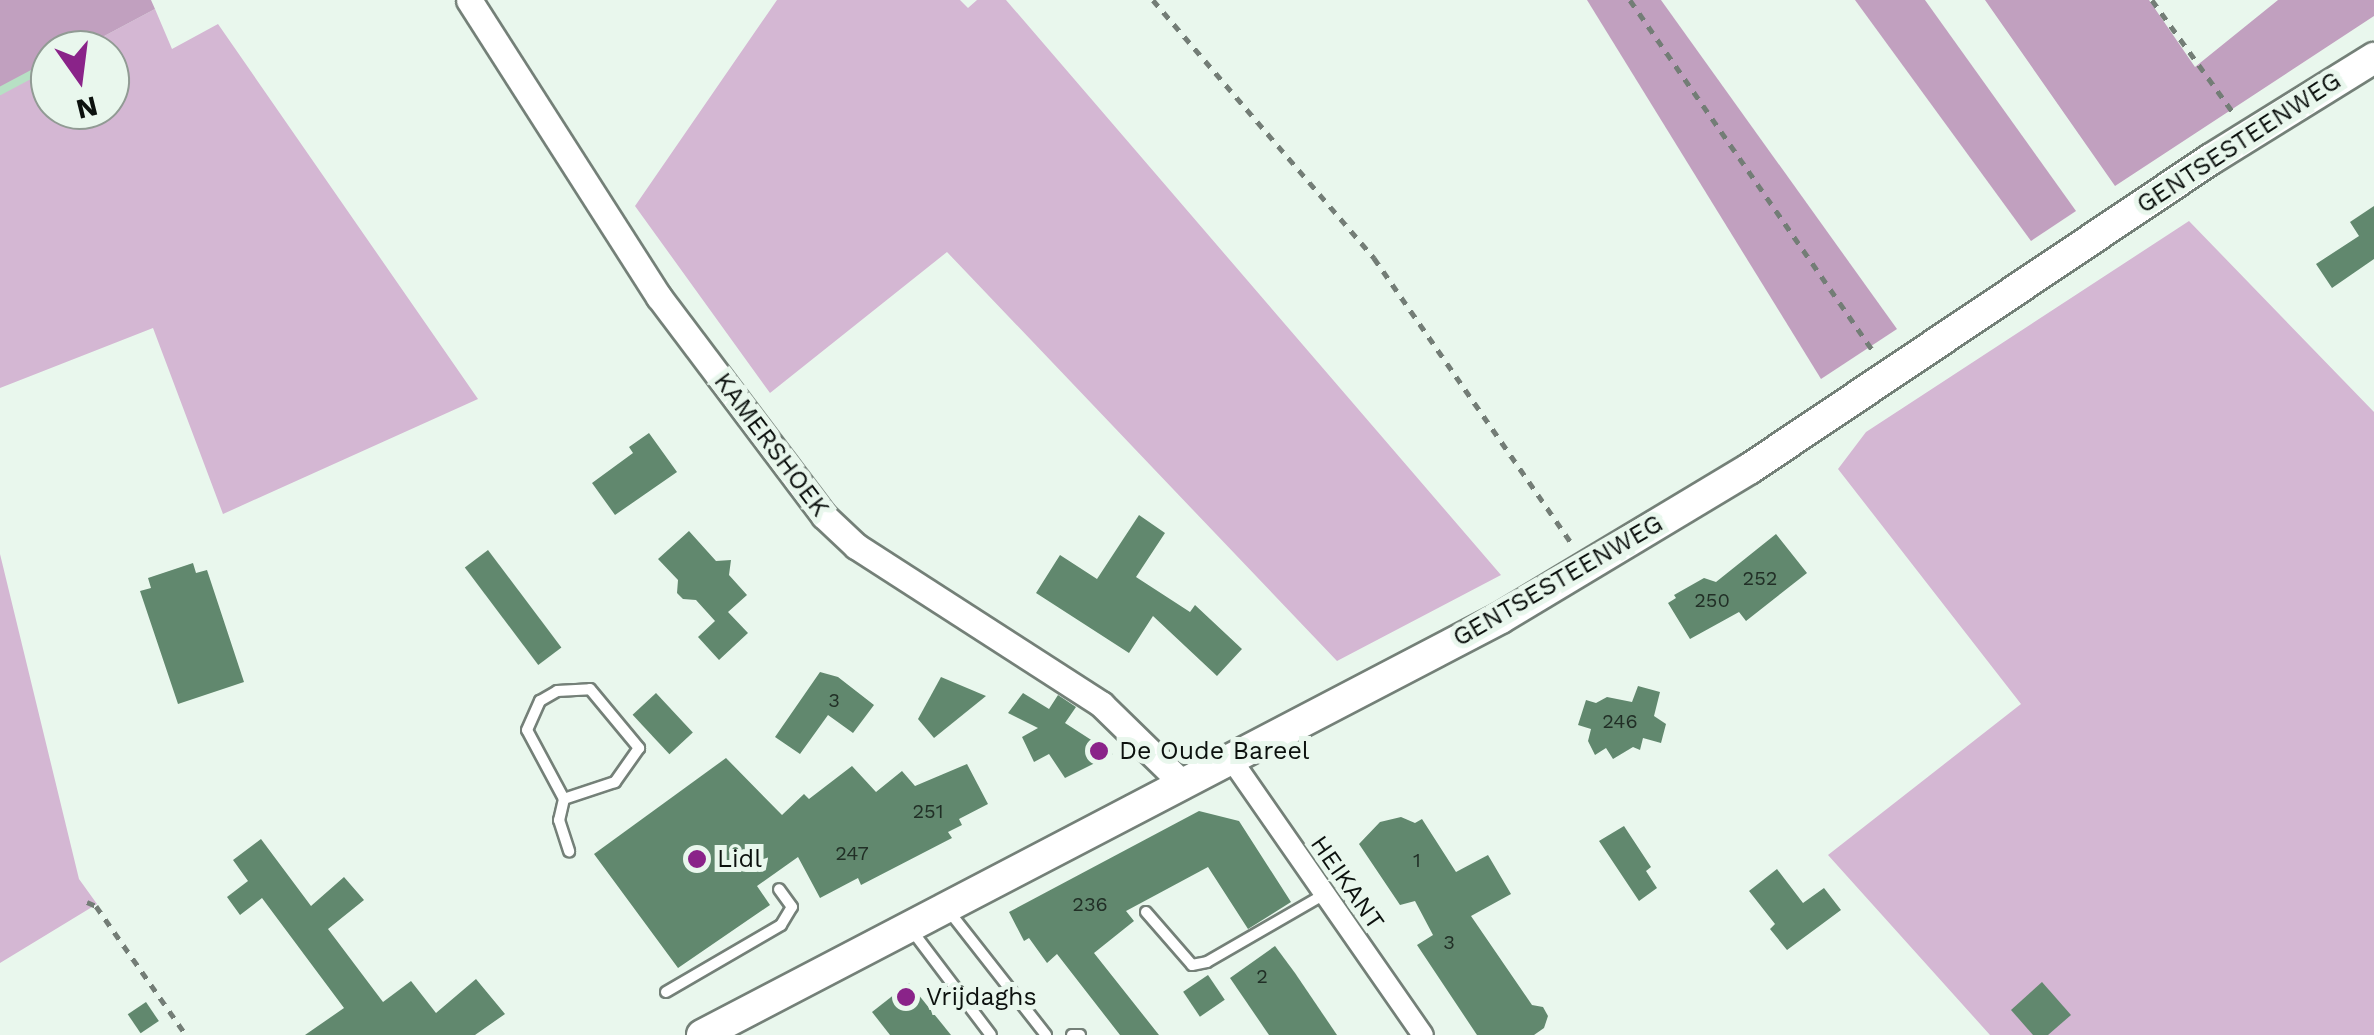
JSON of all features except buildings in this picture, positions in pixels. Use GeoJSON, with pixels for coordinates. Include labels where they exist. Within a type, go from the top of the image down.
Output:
{"type":"FeatureCollection","features":[{"type":"Feature","properties":{"kind":"main road","name":"GENTSESTEENWEG"},"geometry":{"type":"LineString","coordinates":[[702,1035],[1501,618],[1748,469],[2374,58]]}},
{"type":"Feature","properties":{"kind":"street","name":"KAMERSHOEK"},"geometry":{"type":"LineString","coordinates":[[469,0],[659,297],[824,516],[856,546],[1101,704],[1183,784]]}},
{"type":"Feature","properties":{"kind":"street","name":"HEIKANT"},"geometry":{"type":"LineString","coordinates":[[1231,760],[1423,1035]]}},
{"type":"Feature","properties":{"kind":"lane"},"geometry":{"type":"LineString","coordinates":[[564,798],[616,782],[639,748],[590,689],[557,691],[540,701],[527,730],[564,798],[559,820],[569,851]]}},
{"type":"Feature","properties":{"kind":"lane"},"geometry":{"type":"LineString","coordinates":[[666,992],[781,925],[792,907],[779,889]]}},
{"type":"Feature","properties":{"kind":"lane"},"geometry":{"type":"LineString","coordinates":[[1146,912],[1192,965],[1206,962],[1324,894]]}},
{"type":"Feature","properties":{"kind":"lane"},"geometry":{"type":"LineString","coordinates":[[946,908],[1046,1035]]}},
{"type":"Feature","properties":{"kind":"lane"},"geometry":{"type":"LineString","coordinates":[[909,927],[990,1035]]}},
{"type":"Feature","properties":{"kind":"path"},"geometry":{"type":"LineString","coordinates":[[1153,0],[1374,258],[1587,566]]}},
{"type":"Feature","properties":{"kind":"path"},"geometry":{"type":"LineString","coordinates":[[1630,0],[1890,375]]}},
{"type":"Feature","properties":{"kind":"path"},"geometry":{"type":"LineString","coordinates":[[2152,0],[2250,136]]}},
{"type":"Feature","properties":{"kind":"path"},"geometry":{"type":"LineString","coordinates":[[87,902],[96,906],[186,1035]]}},
{"type":"Feature","properties":{"kind":"shaded area"},"geometry":{"type":"Polygon","coordinates":[[[0,0],[151,0],[155,9],[116,30],[30,30],[30,76],[0,92],[0,0]]]}},
{"type":"Feature","properties":{"kind":"shaded area"},"geometry":{"type":"Polygon","coordinates":[[[777,0],[960,0],[968,8],[977,0],[1006,0],[1501,575],[1337,661],[947,252],[770,393],[635,206],[777,0]]]}},
{"type":"Feature","properties":{"kind":"shaded area"},"geometry":{"type":"Polygon","coordinates":[[[1587,0],[1661,0],[1897,329],[1821,379],[1587,0]]]}},
{"type":"Feature","properties":{"kind":"shaded area"},"geometry":{"type":"Polygon","coordinates":[[[1855,0],[1925,0],[2076,211],[2031,241],[1855,0]]]}},
{"type":"Feature","properties":{"kind":"shaded area"},"geometry":{"type":"Polygon","coordinates":[[[1985,0],[2149,0],[2195,67],[2278,0],[2374,0],[2374,16],[2115,186],[1985,0]]]}},
{"type":"Feature","properties":{"kind":"shaded area"},"geometry":{"type":"Polygon","coordinates":[[[155,9],[172,49],[218,24],[478,399],[223,514],[153,328],[0,388],[0,92],[30,76],[30,130],[130,130],[130,30],[116,30],[155,9]]]}},
{"type":"Feature","properties":{"kind":"shaded area"},"geometry":{"type":"Polygon","coordinates":[[[2189,221],[2374,412],[2374,1035],[1990,1035],[1828,855],[2021,704],[1838,469],[1866,432],[2189,221]]]}},
{"type":"Feature","properties":{"kind":"shaded area"},"geometry":{"type":"Polygon","coordinates":[[[0,554],[79,879],[97,904],[0,963],[0,554]]]}},
{"type":"Feature","properties":{"kind":"waterway"},"geometry":{"type":"LineString","coordinates":[[0,91],[30,75]]}},
{"type":"Feature","properties":{"kind":"place","name":"De Oude Bareel"},"geometry":{"type":"Point","coordinates":[1099,751]}},
{"type":"Feature","properties":{"kind":"place","name":"Lidl"},"geometry":{"type":"Point","coordinates":[697,859]}},
{"type":"Feature","properties":{"kind":"place","name":"Vrijdaghs"},"geometry":{"type":"Point","coordinates":[906,997]}}]}
